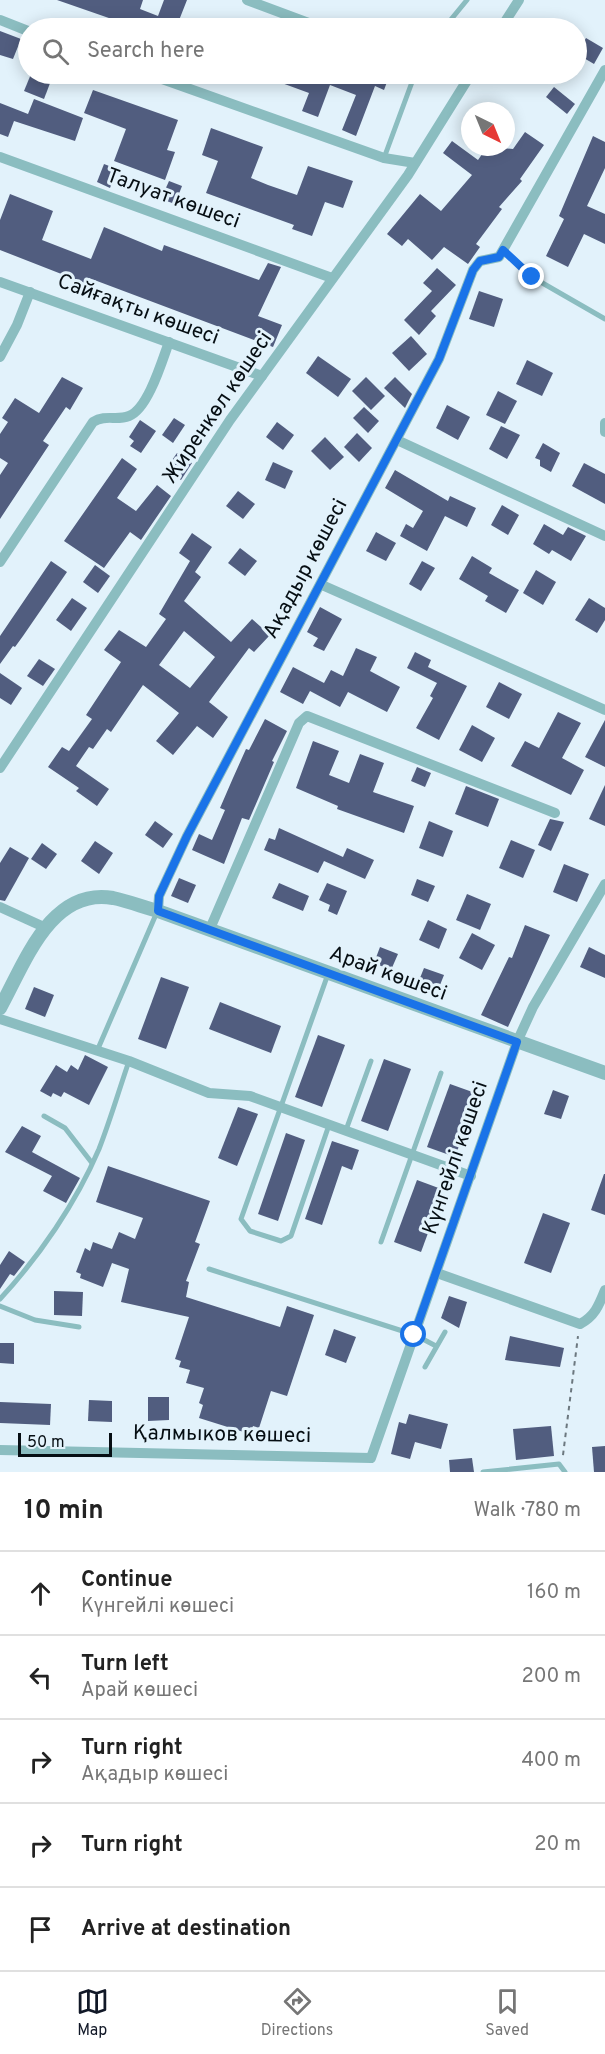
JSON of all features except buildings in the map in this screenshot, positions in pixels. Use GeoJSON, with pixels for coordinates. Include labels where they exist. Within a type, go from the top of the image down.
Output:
{"type":"FeatureCollection","features":[{"type":"Feature","properties":{"kind":"street"},"geometry":{"type":"LineString","coordinates":[[247,0],[295,18]]}},
{"type":"Feature","properties":{"kind":"street"},"geometry":{"type":"LineString","coordinates":[[507,18],[519,0]]}},
{"type":"Feature","properties":{"kind":"street"},"geometry":{"type":"LineString","coordinates":[[0,20],[18,27]]}},
{"type":"Feature","properties":{"kind":"street"},"geometry":{"type":"LineString","coordinates":[[503,250],[605,70]]}},
{"type":"Feature","properties":{"kind":"street"},"geometry":{"type":"LineString","coordinates":[[176,84],[384,158],[415,163]]}},
{"type":"Feature","properties":{"kind":"street","name":"Жиренкөл көшесі"},"geometry":{"type":"LineString","coordinates":[[0,768],[230,420],[415,163],[465,84]]}},
{"type":"Feature","properties":{"kind":"street","name":"Талуат көшесі"},"geometry":{"type":"LineString","coordinates":[[0,157],[332,278]]}},
{"type":"Feature","properties":{"kind":"street","name":"Ақадыр көшесі"},"geometry":{"type":"LineString","coordinates":[[158,911],[159,896],[187,836],[322,585],[439,359],[473,270],[480,261],[499,257],[503,250]]}},
{"type":"Feature","properties":{"kind":"street","name":"Сайғақты көшесі"},"geometry":{"type":"LineString","coordinates":[[0,282],[262,376]]}},
{"type":"Feature","properties":{"kind":"street"},"geometry":{"type":"LineString","coordinates":[[0,357],[17,325],[30,292]]}},
{"type":"Feature","properties":{"kind":"street"},"geometry":{"type":"LineString","coordinates":[[0,562],[93,422],[106,416],[122,418],[137,411],[154,381],[169,342]]}},
{"type":"Feature","properties":{"kind":"street"},"geometry":{"type":"LineString","coordinates":[[605,423],[605,432]]}},
{"type":"Feature","properties":{"kind":"street"},"geometry":{"type":"LineString","coordinates":[[397,440],[605,536]]}},
{"type":"Feature","properties":{"kind":"street"},"geometry":{"type":"LineString","coordinates":[[322,585],[605,710]]}},
{"type":"Feature","properties":{"kind":"street"},"geometry":{"type":"LineString","coordinates":[[209,931],[299,723],[307,716],[555,813]]}},
{"type":"Feature","properties":{"kind":"street","name":"Күнгейлі көшесі"},"geometry":{"type":"LineString","coordinates":[[371,1458],[517,1042],[533,1007],[605,884]]}},
{"type":"Feature","properties":{"kind":"street"},"geometry":{"type":"LineString","coordinates":[[0,1008],[44,927],[66,907],[88,900],[111,898],[158,911]]}},
{"type":"Feature","properties":{"kind":"street"},"geometry":{"type":"LineString","coordinates":[[0,908],[44,927]]}},
{"type":"Feature","properties":{"kind":"street","name":"Арай көшесі"},"geometry":{"type":"LineString","coordinates":[[158,911],[605,1073]]}},
{"type":"Feature","properties":{"kind":"street"},"geometry":{"type":"LineString","coordinates":[[0,1020],[129,1061],[209,1093],[250,1095],[471,1176]]}},
{"type":"Feature","properties":{"kind":"street"},"geometry":{"type":"LineString","coordinates":[[437,1273],[580,1324],[590,1319],[597,1310],[605,1290]]}},
{"type":"Feature","properties":{"kind":"street","name":"Қалмыков көшесі"},"geometry":{"type":"LineString","coordinates":[[0,1450],[371,1458]]}},
{"type":"Feature","properties":{"kind":"lane"},"geometry":{"type":"LineString","coordinates":[[452,18],[467,0]]}},
{"type":"Feature","properties":{"kind":"lane"},"geometry":{"type":"LineString","coordinates":[[384,158],[411,84]]}},
{"type":"Feature","properties":{"kind":"lane"},"geometry":{"type":"LineString","coordinates":[[503,250],[532,277],[605,319]]}},
{"type":"Feature","properties":{"kind":"lane"},"geometry":{"type":"LineString","coordinates":[[97,1051],[158,911]]}},
{"type":"Feature","properties":{"kind":"lane"},"geometry":{"type":"LineString","coordinates":[[328,974],[240,1219],[250,1231],[281,1241],[291,1236],[329,1124]]}},
{"type":"Feature","properties":{"kind":"lane"},"geometry":{"type":"LineString","coordinates":[[0,1299],[25,1272],[66,1209],[92,1163],[129,1061]]}},
{"type":"Feature","properties":{"kind":"lane"},"geometry":{"type":"LineString","coordinates":[[346,1130],[371,1061]]}},
{"type":"Feature","properties":{"kind":"lane"},"geometry":{"type":"LineString","coordinates":[[381,1242],[441,1073]]}},
{"type":"Feature","properties":{"kind":"lane"},"geometry":{"type":"LineString","coordinates":[[44,1116],[64,1128],[92,1163]]}},
{"type":"Feature","properties":{"kind":"lane"},"geometry":{"type":"LineString","coordinates":[[209,1269],[414,1335],[436,1346]]}},
{"type":"Feature","properties":{"kind":"lane"},"geometry":{"type":"LineString","coordinates":[[0,1306],[35,1320],[79,1327]]}},
{"type":"Feature","properties":{"kind":"lane"},"geometry":{"type":"LineString","coordinates":[[425,1367],[445,1332]]}},
{"type":"Feature","properties":{"kind":"lane"},"geometry":{"type":"LineString","coordinates":[[483,1472],[488,1469],[562,1465],[565,1472]]}},
{"type":"Feature","properties":{"kind":"path"},"geometry":{"type":"LineString","coordinates":[[562,1465],[580,1324]]}},
{"type":"Feature","properties":{"kind":"route"},"geometry":{"type":"LineString","coordinates":[[414,1335],[517,1042],[194,926],[158,911],[159,896],[187,836],[322,585],[439,359],[473,270],[480,261],[499,257],[503,250],[532,277]]}}]}
